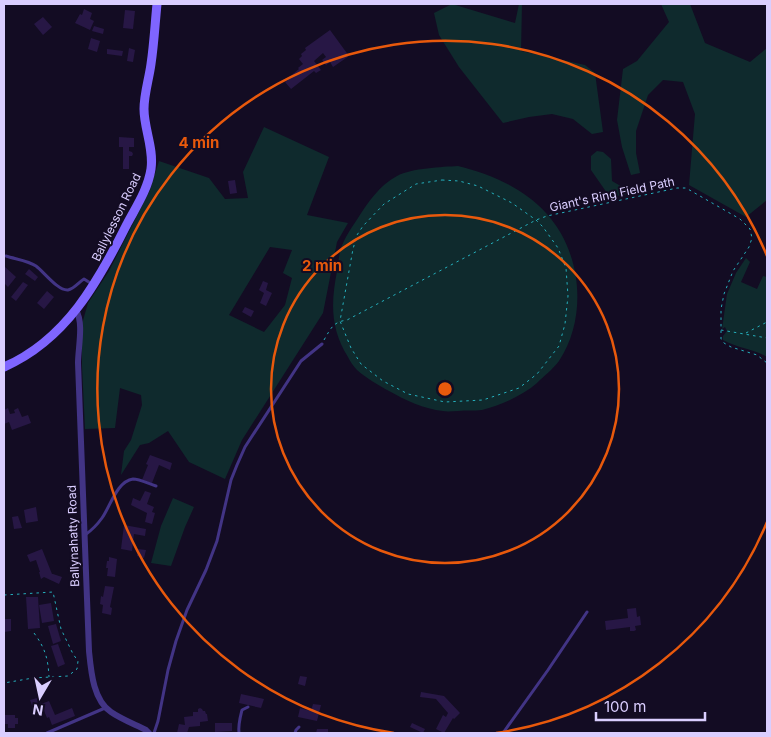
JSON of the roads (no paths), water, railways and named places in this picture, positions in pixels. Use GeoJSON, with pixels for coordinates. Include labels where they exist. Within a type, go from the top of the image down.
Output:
{"type":"FeatureCollection","features":[{"type":"Feature","properties":{"kind":"main road","name":"Ballylesson Road"},"geometry":{"type":"LineString","coordinates":[[4,367],[31,353],[47,341],[76,310],[95,285],[143,194],[151,170],[152,155],[144,110],[157,4]]}},
{"type":"Feature","properties":{"kind":"street","name":"Ballynahatty Road"},"geometry":{"type":"LineString","coordinates":[[76,310],[80,318],[78,363],[88,651],[96,691],[106,708]]}},
{"type":"Feature","properties":{"kind":"street"},"geometry":{"type":"LineString","coordinates":[[106,708],[149,733]]}},
{"type":"Feature","properties":{"kind":"lane"},"geometry":{"type":"LineString","coordinates":[[6,256],[35,265],[60,288],[66,290],[71,289],[84,279],[95,285]]}},
{"type":"Feature","properties":{"kind":"lane"},"geometry":{"type":"LineString","coordinates":[[154,733],[176,641],[187,610],[217,541],[231,480],[237,465],[245,447],[301,361],[322,344]]}},
{"type":"Feature","properties":{"kind":"lane"},"geometry":{"type":"LineString","coordinates":[[84,536],[94,529],[118,489],[125,482],[135,479],[156,486]]}},
{"type":"Feature","properties":{"kind":"lane"},"geometry":{"type":"LineString","coordinates":[[503,733],[587,612]]}},
{"type":"Feature","properties":{"kind":"lane"},"geometry":{"type":"LineString","coordinates":[[239,733],[239,719],[242,710],[248,707]]}},
{"type":"Feature","properties":{"kind":"lane"},"geometry":{"type":"LineString","coordinates":[[47,733],[106,708]]}},
{"type":"Feature","properties":{"kind":"lane"},"geometry":{"type":"LineString","coordinates":[[295,733],[299,726]]}}]}
